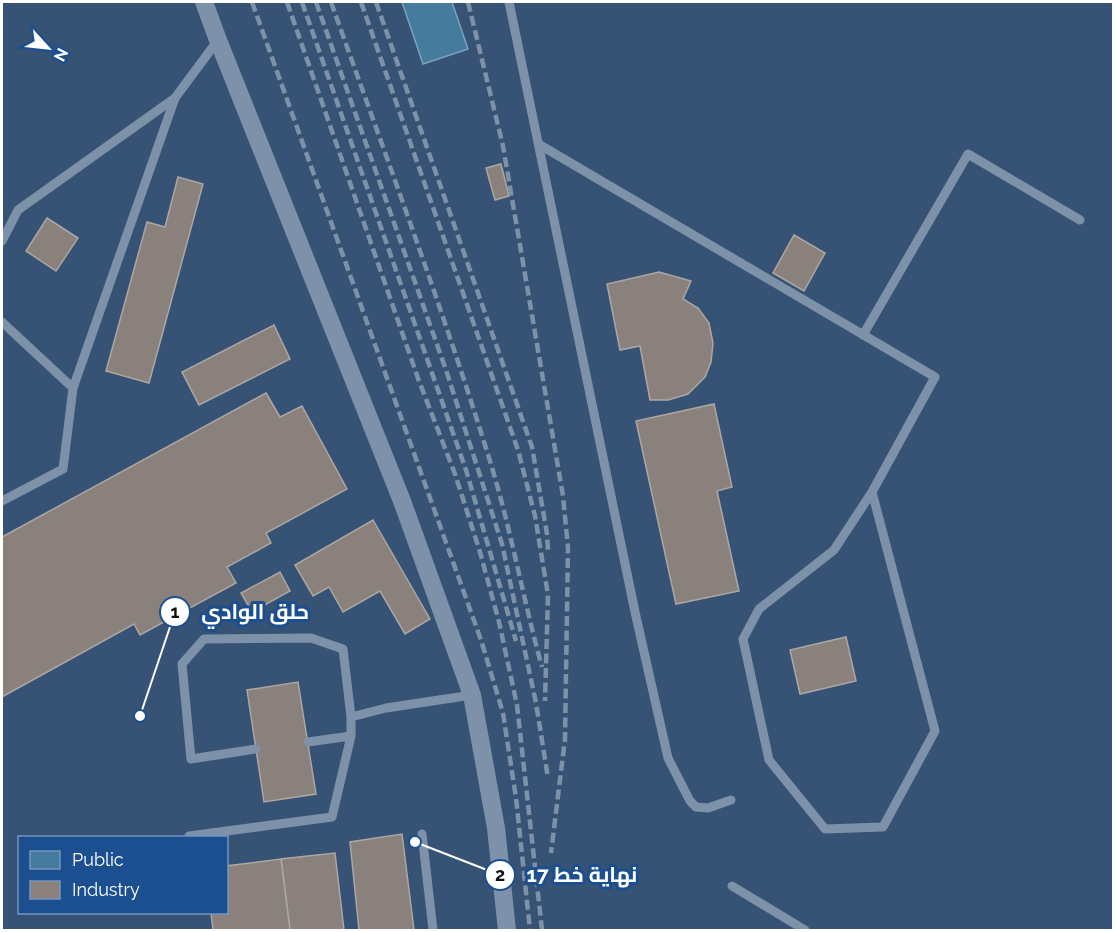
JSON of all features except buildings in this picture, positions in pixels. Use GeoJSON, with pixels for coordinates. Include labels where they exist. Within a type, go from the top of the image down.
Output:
{"type":"FeatureCollection","features":[{"type":"Feature","properties":{"kind":"street"},"geometry":{"type":"LineString","coordinates":[[204,2],[402,501],[472,695],[496,828],[507,930]]}},
{"type":"Feature","properties":{"kind":"lane"},"geometry":{"type":"LineString","coordinates":[[509,2],[635,612],[668,758],[690,801],[696,807],[708,808],[731,800]]}},
{"type":"Feature","properties":{"kind":"lane"},"geometry":{"type":"LineString","coordinates":[[2,501],[63,469],[73,388],[175,98],[218,40]]}},
{"type":"Feature","properties":{"kind":"lane"},"geometry":{"type":"LineString","coordinates":[[2,241],[18,210],[175,98]]}},
{"type":"Feature","properties":{"kind":"lane"},"geometry":{"type":"LineString","coordinates":[[540,145],[935,377],[872,492],[834,550],[759,609],[743,639],[769,760],[825,829],[883,827],[935,731],[872,492]]}},
{"type":"Feature","properties":{"kind":"lane"},"geometry":{"type":"LineString","coordinates":[[863,335],[968,154],[1080,220]]}},
{"type":"Feature","properties":{"kind":"lane"},"geometry":{"type":"LineString","coordinates":[[2,322],[73,388]]}},
{"type":"Feature","properties":{"kind":"lane"},"geometry":{"type":"LineString","coordinates":[[189,836],[332,817],[351,736],[343,649],[311,638],[204,639],[182,664],[191,759],[256,749]]}},
{"type":"Feature","properties":{"kind":"lane"},"geometry":{"type":"LineString","coordinates":[[351,717],[386,708],[472,695]]}},
{"type":"Feature","properties":{"kind":"lane"},"geometry":{"type":"LineString","coordinates":[[308,742],[351,736]]}},
{"type":"Feature","properties":{"kind":"lane"},"geometry":{"type":"LineString","coordinates":[[422,834],[433,930]]}},
{"type":"Feature","properties":{"kind":"lane"},"geometry":{"type":"LineString","coordinates":[[732,886],[805,930]]}},
{"type":"Feature","properties":{"kind":"railway"},"geometry":{"type":"LineString","coordinates":[[252,2],[481,640],[503,713],[516,798],[530,930]]}},
{"type":"Feature","properties":{"kind":"railway"},"geometry":{"type":"LineString","coordinates":[[287,2],[419,381],[455,474],[480,552],[499,622],[517,705],[542,930]]}},
{"type":"Feature","properties":{"kind":"railway"},"geometry":{"type":"LineString","coordinates":[[302,2],[466,470],[516,641]]}},
{"type":"Feature","properties":{"kind":"railway"},"geometry":{"type":"LineString","coordinates":[[316,2],[446,370],[502,544],[536,703],[548,778]]}},
{"type":"Feature","properties":{"kind":"railway"},"geometry":{"type":"LineString","coordinates":[[331,2],[472,403],[511,538],[542,667]]}},
{"type":"Feature","properties":{"kind":"railway"},"geometry":{"type":"LineString","coordinates":[[361,2],[518,450],[535,516],[548,595],[545,701]]}},
{"type":"Feature","properties":{"kind":"railway"},"geometry":{"type":"LineString","coordinates":[[376,2],[532,447],[548,550]]}},
{"type":"Feature","properties":{"kind":"railway"},"geometry":{"type":"LineString","coordinates":[[468,2],[503,146],[563,496],[568,548],[565,739],[551,853]]}},
{"type":"Feature","properties":{"kind":"place","name":"حلق الوادي"},"geometry":{"type":"Point","coordinates":[140,716]}},
{"type":"Feature","properties":{"kind":"place","name":"17 نهاية خط"},"geometry":{"type":"Point","coordinates":[415,842]}}]}
